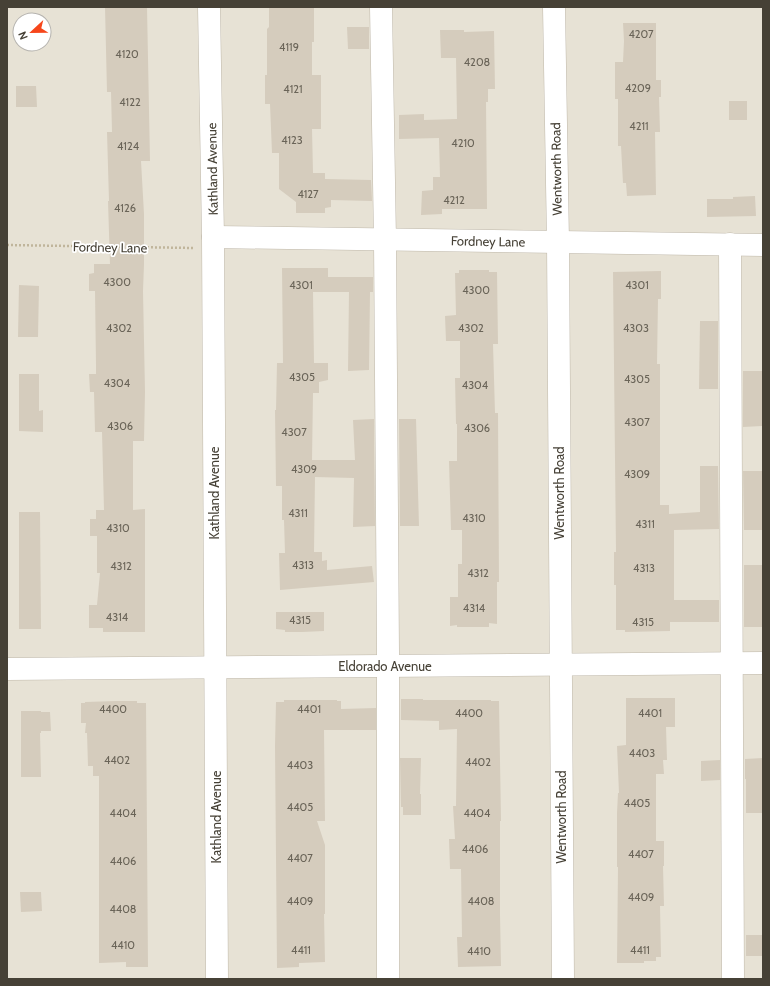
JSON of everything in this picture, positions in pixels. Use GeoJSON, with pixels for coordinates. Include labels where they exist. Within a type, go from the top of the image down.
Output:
{"type":"FeatureCollection","features":[{"type":"Feature","properties":{"kind":"street","name":"Kathland Avenue"},"geometry":{"type":"LineString","coordinates":[[208,7],[213,243],[217,979]]}},
{"type":"Feature","properties":{"kind":"street"},"geometry":{"type":"LineString","coordinates":[[381,7],[385,240],[388,666],[388,979]]}},
{"type":"Feature","properties":{"kind":"street","name":"Wentworth Road"},"geometry":{"type":"LineString","coordinates":[[554,7],[558,242],[563,979]]}},
{"type":"Feature","properties":{"kind":"street","name":"Fordney Lane"},"geometry":{"type":"LineString","coordinates":[[213,243],[385,240],[763,245]]}},
{"type":"Feature","properties":{"kind":"street"},"geometry":{"type":"LineString","coordinates":[[730,244],[733,979]]}},
{"type":"Feature","properties":{"kind":"street","name":"Eldorado Avenue"},"geometry":{"type":"LineString","coordinates":[[7,669],[763,664]]}},
{"type":"Feature","properties":{"kind":"path","name":"Fordney Lane"},"geometry":{"type":"LineString","coordinates":[[7,245],[213,243]]}},
{"type":"Feature","properties":{"kind":"shaded area"},"geometry":{"type":"Polygon","coordinates":[[[7,7],[763,7],[763,979],[7,979],[7,7]]]}},
{"type":"Feature","properties":{"kind":"building"},"geometry":{"type":"Polygon","coordinates":[[[105,7],[147,7],[150,161],[141,161],[144,214],[144,441],[133,441],[133,510],[145,509],[145,632],[103,632],[103,628],[89,628],[89,605],[97,605],[100,573],[97,573],[97,536],[90,536],[90,519],[96,519],[96,510],[104,510],[102,432],[95,432],[94,392],[90,392],[89,374],[96,374],[96,365],[95,291],[89,291],[89,274],[94,273],[94,264],[110,264],[107,132],[112,132],[111,92],[107,92],[105,7]]]}},
{"type":"Feature","properties":{"kind":"building"},"geometry":{"type":"Polygon","coordinates":[[[269,7],[314,7],[312,75],[321,75],[321,129],[312,129],[313,173],[325,173],[325,179],[371,180],[372,201],[331,200],[331,207],[325,208],[325,213],[296,213],[296,202],[279,189],[279,153],[272,153],[270,104],[265,104],[269,7]]]}},
{"type":"Feature","properties":{"kind":"building"},"geometry":{"type":"Polygon","coordinates":[[[623,23],[656,23],[656,80],[661,80],[661,97],[659,97],[660,132],[655,132],[656,195],[627,196],[626,183],[623,183],[621,146],[618,146],[618,99],[615,99],[615,62],[623,62],[623,23]]]}},
{"type":"Feature","properties":{"kind":"building"},"geometry":{"type":"Polygon","coordinates":[[[347,27],[369,27],[369,49],[348,49],[347,27]]]}},
{"type":"Feature","properties":{"kind":"building"},"geometry":{"type":"Polygon","coordinates":[[[440,30],[464,30],[464,32],[494,31],[495,89],[488,89],[488,102],[486,102],[487,209],[442,209],[442,214],[421,215],[422,191],[433,190],[433,177],[440,177],[439,138],[399,139],[399,115],[424,114],[424,120],[457,119],[456,58],[441,58],[440,30]]]}},
{"type":"Feature","properties":{"kind":"building"},"geometry":{"type":"Polygon","coordinates":[[[16,86],[36,86],[37,107],[16,107],[16,86]]]}},
{"type":"Feature","properties":{"kind":"building"},"geometry":{"type":"Polygon","coordinates":[[[729,101],[747,101],[747,120],[729,120],[729,101]]]}},
{"type":"Feature","properties":{"kind":"building"},"geometry":{"type":"Polygon","coordinates":[[[755,196],[756,216],[707,217],[707,199],[733,199],[733,197],[755,196]]]}},
{"type":"Feature","properties":{"kind":"building"},"geometry":{"type":"Polygon","coordinates":[[[282,268],[328,268],[328,277],[373,277],[373,292],[370,292],[369,370],[348,371],[349,292],[313,292],[314,363],[328,363],[328,380],[319,382],[319,393],[313,393],[312,460],[355,460],[353,420],[374,419],[375,526],[353,527],[354,478],[315,477],[314,552],[322,552],[322,561],[327,560],[327,570],[372,566],[374,582],[280,590],[279,553],[285,553],[284,520],[282,520],[282,486],[276,486],[275,410],[277,363],[283,363],[282,268]]]}},
{"type":"Feature","properties":{"kind":"building"},"geometry":{"type":"Polygon","coordinates":[[[459,270],[489,270],[489,272],[497,272],[498,344],[493,344],[495,413],[498,413],[499,582],[497,582],[497,624],[489,623],[489,627],[450,626],[450,597],[458,597],[458,564],[462,564],[462,530],[451,530],[449,461],[457,461],[455,378],[460,378],[460,341],[446,341],[445,316],[456,315],[455,273],[459,273],[459,270]]]}},
{"type":"Feature","properties":{"kind":"building"},"geometry":{"type":"Polygon","coordinates":[[[661,271],[661,299],[658,299],[657,364],[660,364],[660,505],[669,505],[669,514],[700,512],[700,466],[718,466],[719,529],[674,530],[674,600],[719,600],[719,622],[670,622],[670,631],[625,632],[625,630],[616,630],[616,585],[614,585],[614,552],[616,552],[613,272],[661,271]]]}},
{"type":"Feature","properties":{"kind":"building"},"geometry":{"type":"Polygon","coordinates":[[[19,285],[39,286],[38,337],[18,337],[19,285]]]}},
{"type":"Feature","properties":{"kind":"building"},"geometry":{"type":"Polygon","coordinates":[[[700,321],[718,321],[718,389],[699,389],[700,321]]]}},
{"type":"Feature","properties":{"kind":"building"},"geometry":{"type":"Polygon","coordinates":[[[743,371],[763,371],[762,426],[743,427],[743,371]]]}},
{"type":"Feature","properties":{"kind":"building"},"geometry":{"type":"Polygon","coordinates":[[[19,374],[39,374],[39,411],[43,410],[43,432],[19,431],[19,374]]]}},
{"type":"Feature","properties":{"kind":"building"},"geometry":{"type":"Polygon","coordinates":[[[399,419],[416,419],[419,526],[400,526],[399,419]]]}},
{"type":"Feature","properties":{"kind":"building"},"geometry":{"type":"Polygon","coordinates":[[[743,471],[763,471],[763,530],[744,530],[743,471]]]}},
{"type":"Feature","properties":{"kind":"building"},"geometry":{"type":"Polygon","coordinates":[[[19,512],[40,512],[41,629],[19,629],[19,512]]]}},
{"type":"Feature","properties":{"kind":"building"},"geometry":{"type":"Polygon","coordinates":[[[744,565],[763,565],[763,627],[744,627],[744,565]]]}},
{"type":"Feature","properties":{"kind":"building"},"geometry":{"type":"Polygon","coordinates":[[[276,612],[324,612],[324,631],[285,632],[285,630],[276,629],[276,612]]]}},
{"type":"Feature","properties":{"kind":"building"},"geometry":{"type":"Polygon","coordinates":[[[626,698],[675,698],[675,727],[666,727],[667,760],[663,760],[664,774],[656,774],[656,841],[664,841],[664,906],[660,906],[661,957],[656,957],[656,961],[644,961],[644,963],[617,963],[617,813],[619,793],[617,746],[626,745],[626,698]]]}},
{"type":"Feature","properties":{"kind":"building"},"geometry":{"type":"Polygon","coordinates":[[[401,699],[499,701],[501,966],[458,967],[457,937],[462,937],[461,869],[450,869],[449,839],[455,839],[453,806],[456,806],[457,729],[439,730],[439,721],[401,720],[401,699]]]}},
{"type":"Feature","properties":{"kind":"building"},"geometry":{"type":"Polygon","coordinates":[[[284,700],[337,700],[341,701],[341,709],[376,708],[376,730],[324,730],[325,821],[317,821],[325,845],[325,962],[299,963],[299,967],[277,968],[276,702],[284,702],[284,700]]]}},
{"type":"Feature","properties":{"kind":"building"},"geometry":{"type":"Polygon","coordinates":[[[137,701],[137,703],[146,703],[148,967],[126,967],[126,962],[99,963],[99,776],[93,776],[93,766],[88,766],[87,733],[85,733],[86,723],[81,723],[81,703],[137,701]]]}},
{"type":"Feature","properties":{"kind":"building"},"geometry":{"type":"Polygon","coordinates":[[[21,711],[50,712],[51,731],[41,731],[40,733],[41,777],[21,777],[21,711]]]}},
{"type":"Feature","properties":{"kind":"building"},"geometry":{"type":"Polygon","coordinates":[[[400,758],[421,758],[421,815],[403,815],[403,807],[401,807],[400,758]]]}},
{"type":"Feature","properties":{"kind":"building"},"geometry":{"type":"Polygon","coordinates":[[[763,758],[763,813],[746,813],[745,759],[763,758]]]}},
{"type":"Feature","properties":{"kind":"building"},"geometry":{"type":"Polygon","coordinates":[[[720,760],[720,780],[701,781],[701,761],[720,760]]]}},
{"type":"Feature","properties":{"kind":"building"},"geometry":{"type":"Polygon","coordinates":[[[20,892],[41,892],[42,911],[21,912],[20,892]]]}},
{"type":"Feature","properties":{"kind":"building"},"geometry":{"type":"Polygon","coordinates":[[[746,935],[763,935],[763,956],[746,956],[746,935]]]}}]}
